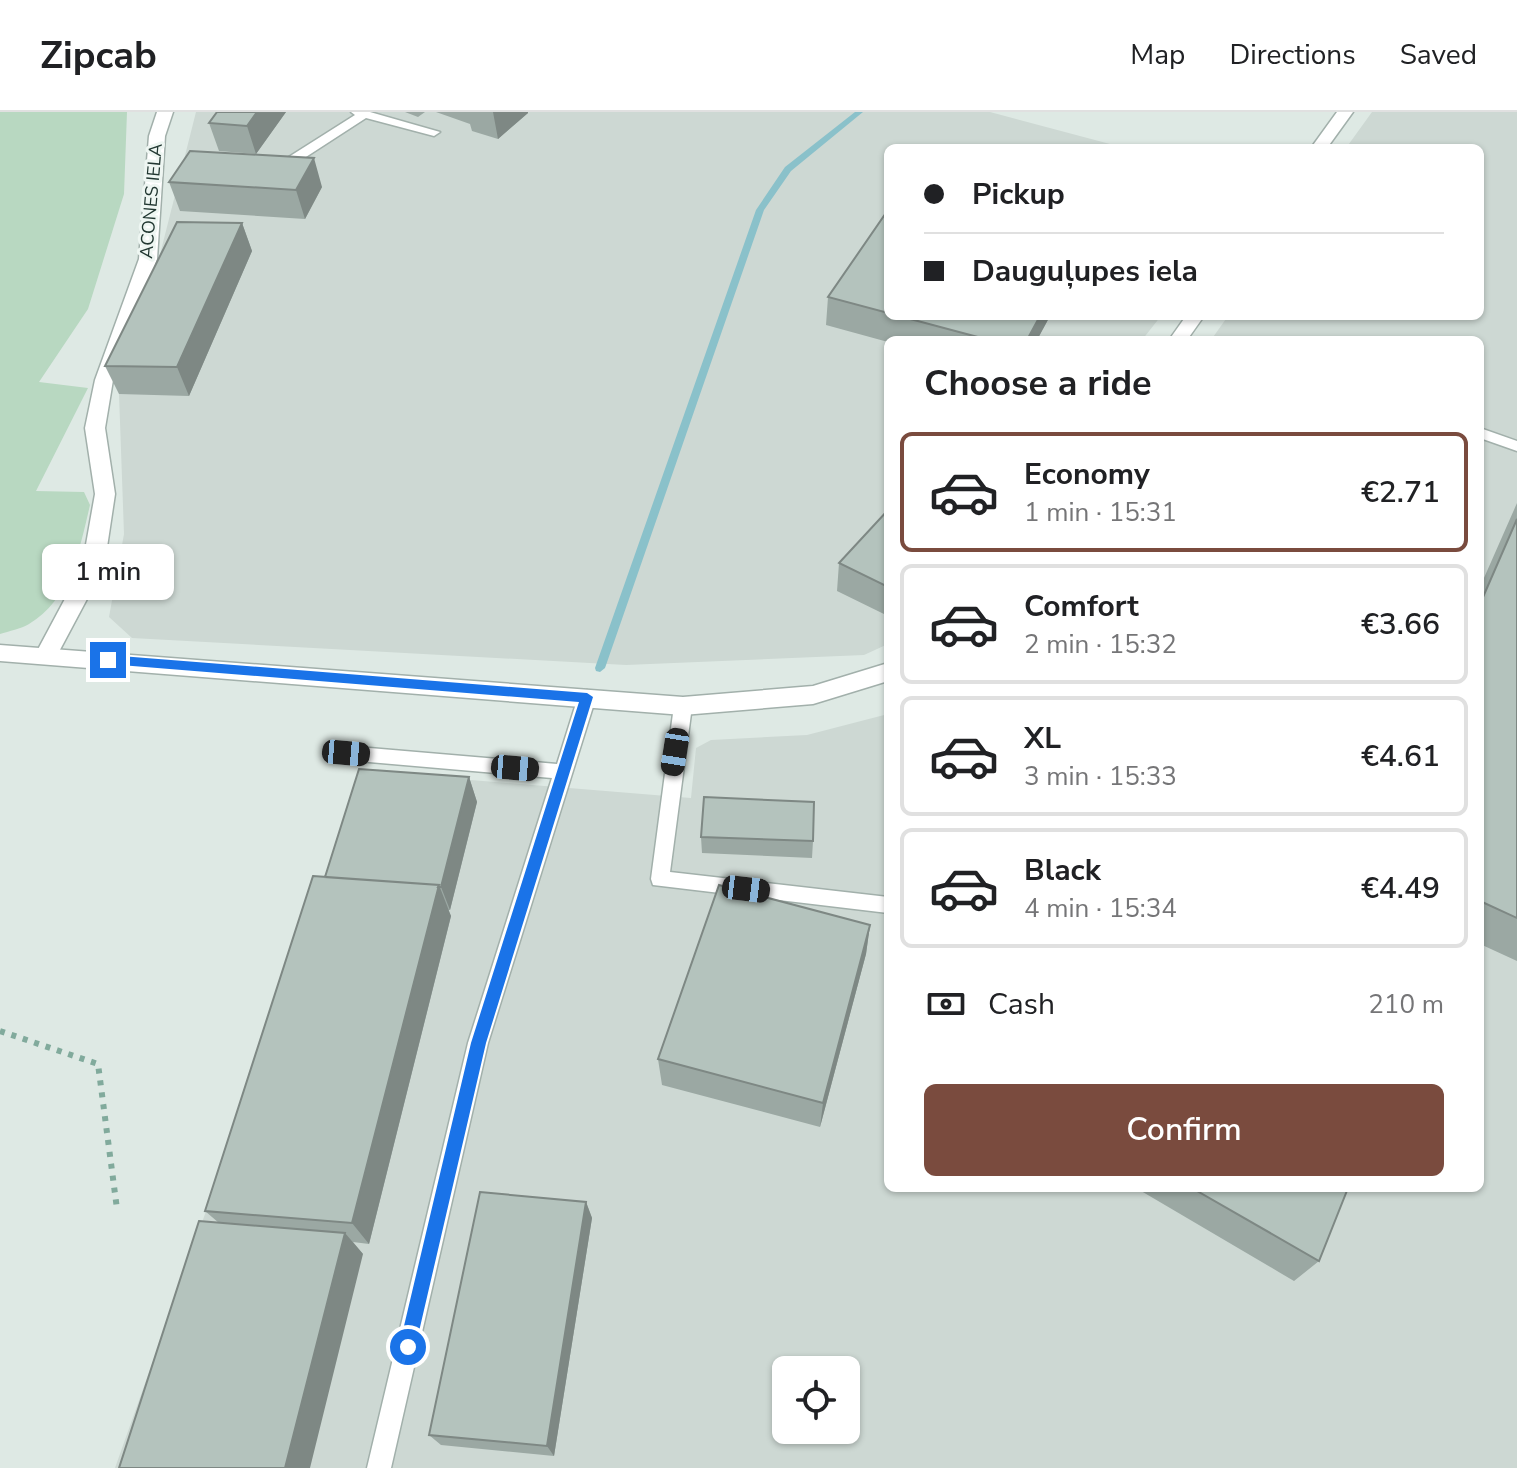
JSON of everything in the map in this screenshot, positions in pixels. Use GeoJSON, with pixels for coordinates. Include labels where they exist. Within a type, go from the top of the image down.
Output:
{"type":"FeatureCollection","features":[{"type":"Feature","properties":{"kind":"street","name":"ACONES IELA"},"geometry":{"type":"LineString","coordinates":[[46,655],[93,567],[105,494],[95,428],[104,380],[148,259],[157,136],[165,112]]}},
{"type":"Feature","properties":{"kind":"street"},"geometry":{"type":"LineString","coordinates":[[1322,144],[1345,112]]}},
{"type":"Feature","properties":{"kind":"street"},"geometry":{"type":"LineString","coordinates":[[0,653],[683,706],[770,702],[857,686],[884,674]]}},
{"type":"Feature","properties":{"kind":"lane"},"geometry":{"type":"LineString","coordinates":[[288,163],[361,113],[434,132]]}},
{"type":"Feature","properties":{"kind":"lane"},"geometry":{"type":"LineString","coordinates":[[1484,434],[1517,446]]}},
{"type":"Feature","properties":{"kind":"lane"},"geometry":{"type":"LineString","coordinates":[[379,1468],[478,1043],[587,697]]}},
{"type":"Feature","properties":{"kind":"lane"},"geometry":{"type":"LineString","coordinates":[[683,706],[660,879],[884,905]]}},
{"type":"Feature","properties":{"kind":"lane"},"geometry":{"type":"LineString","coordinates":[[346,753],[564,772]]}},
{"type":"Feature","properties":{"kind":"path"},"geometry":{"type":"LineString","coordinates":[[0,1031],[98,1064],[117,1209]]}},
{"type":"Feature","properties":{"kind":"shaded area"},"geometry":{"type":"Polygon","coordinates":[[[196,112],[990,112],[1110,144],[884,144],[884,320],[1158,320],[1145,336],[884,336],[884,646],[864,655],[626,665],[132,638],[109,617],[124,534],[119,394],[146,310],[196,112]]]}},
{"type":"Feature","properties":{"kind":"shaded area"},"geometry":{"type":"Polygon","coordinates":[[[1372,112],[1517,112],[1517,1468],[115,1468],[362,771],[691,798],[696,748],[711,740],[807,735],[884,715],[884,1192],[1484,1192],[1484,336],[1214,336],[1225,320],[1484,320],[1484,144],[1349,144],[1372,112]]]}},
{"type":"Feature","properties":{"kind":"green space"},"geometry":{"type":"Polygon","coordinates":[[[0,112],[127,112],[124,194],[88,309],[39,382],[88,388],[36,491],[84,492],[90,505],[77,555],[64,587],[43,614],[19,629],[0,634],[0,112]]]}},
{"type":"Feature","properties":{"kind":"building"},"geometry":{"type":"Polygon","coordinates":[[[217,112],[257,112],[247,126],[209,123],[217,112]]]}},
{"type":"Feature","properties":{"kind":"building"},"geometry":{"type":"Polygon","coordinates":[[[190,151],[314,158],[296,190],[169,182],[190,151]]]}},
{"type":"Feature","properties":{"kind":"building"},"geometry":{"type":"Polygon","coordinates":[[[884,216],[884,312],[828,297],[884,216]]]}},
{"type":"Feature","properties":{"kind":"building"},"geometry":{"type":"Polygon","coordinates":[[[177,222],[242,223],[177,367],[105,366],[177,222]]]}},
{"type":"Feature","properties":{"kind":"building"},"geometry":{"type":"Polygon","coordinates":[[[914,320],[1038,320],[1029,336],[974,336],[914,320]]]}},
{"type":"Feature","properties":{"kind":"building"},"geometry":{"type":"Polygon","coordinates":[[[884,514],[884,585],[839,563],[884,514]]]}},
{"type":"Feature","properties":{"kind":"building"},"geometry":{"type":"Polygon","coordinates":[[[1517,519],[1517,918],[1484,903],[1484,595],[1517,519]]]}},
{"type":"Feature","properties":{"kind":"building"},"geometry":{"type":"Polygon","coordinates":[[[359,769],[469,777],[441,887],[325,877],[359,769]]]}},
{"type":"Feature","properties":{"kind":"building"},"geometry":{"type":"Polygon","coordinates":[[[704,797],[814,802],[813,841],[701,837],[704,797]]]}},
{"type":"Feature","properties":{"kind":"building"},"geometry":{"type":"Polygon","coordinates":[[[313,876],[439,885],[352,1223],[205,1211],[313,876]]]}},
{"type":"Feature","properties":{"kind":"building"},"geometry":{"type":"Polygon","coordinates":[[[719,885],[870,925],[823,1103],[658,1059],[719,885]]]}},
{"type":"Feature","properties":{"kind":"building"},"geometry":{"type":"Polygon","coordinates":[[[480,1192],[586,1202],[547,1446],[429,1435],[480,1192]]]}},
{"type":"Feature","properties":{"kind":"building"},"geometry":{"type":"Polygon","coordinates":[[[1199,1192],[1346,1192],[1319,1261],[1199,1192]]]}},
{"type":"Feature","properties":{"kind":"building"},"geometry":{"type":"Polygon","coordinates":[[[199,1221],[345,1233],[285,1468],[119,1468],[199,1221]]]}},
{"type":"Feature","properties":{"kind":"waterway"},"geometry":{"type":"LineString","coordinates":[[600,668],[760,210],[788,169],[859,112]]}},
{"type":"Feature","properties":{"kind":"route"},"geometry":{"type":"LineString","coordinates":[[108,660],[587,697],[478,1043],[408,1347]]}}]}
